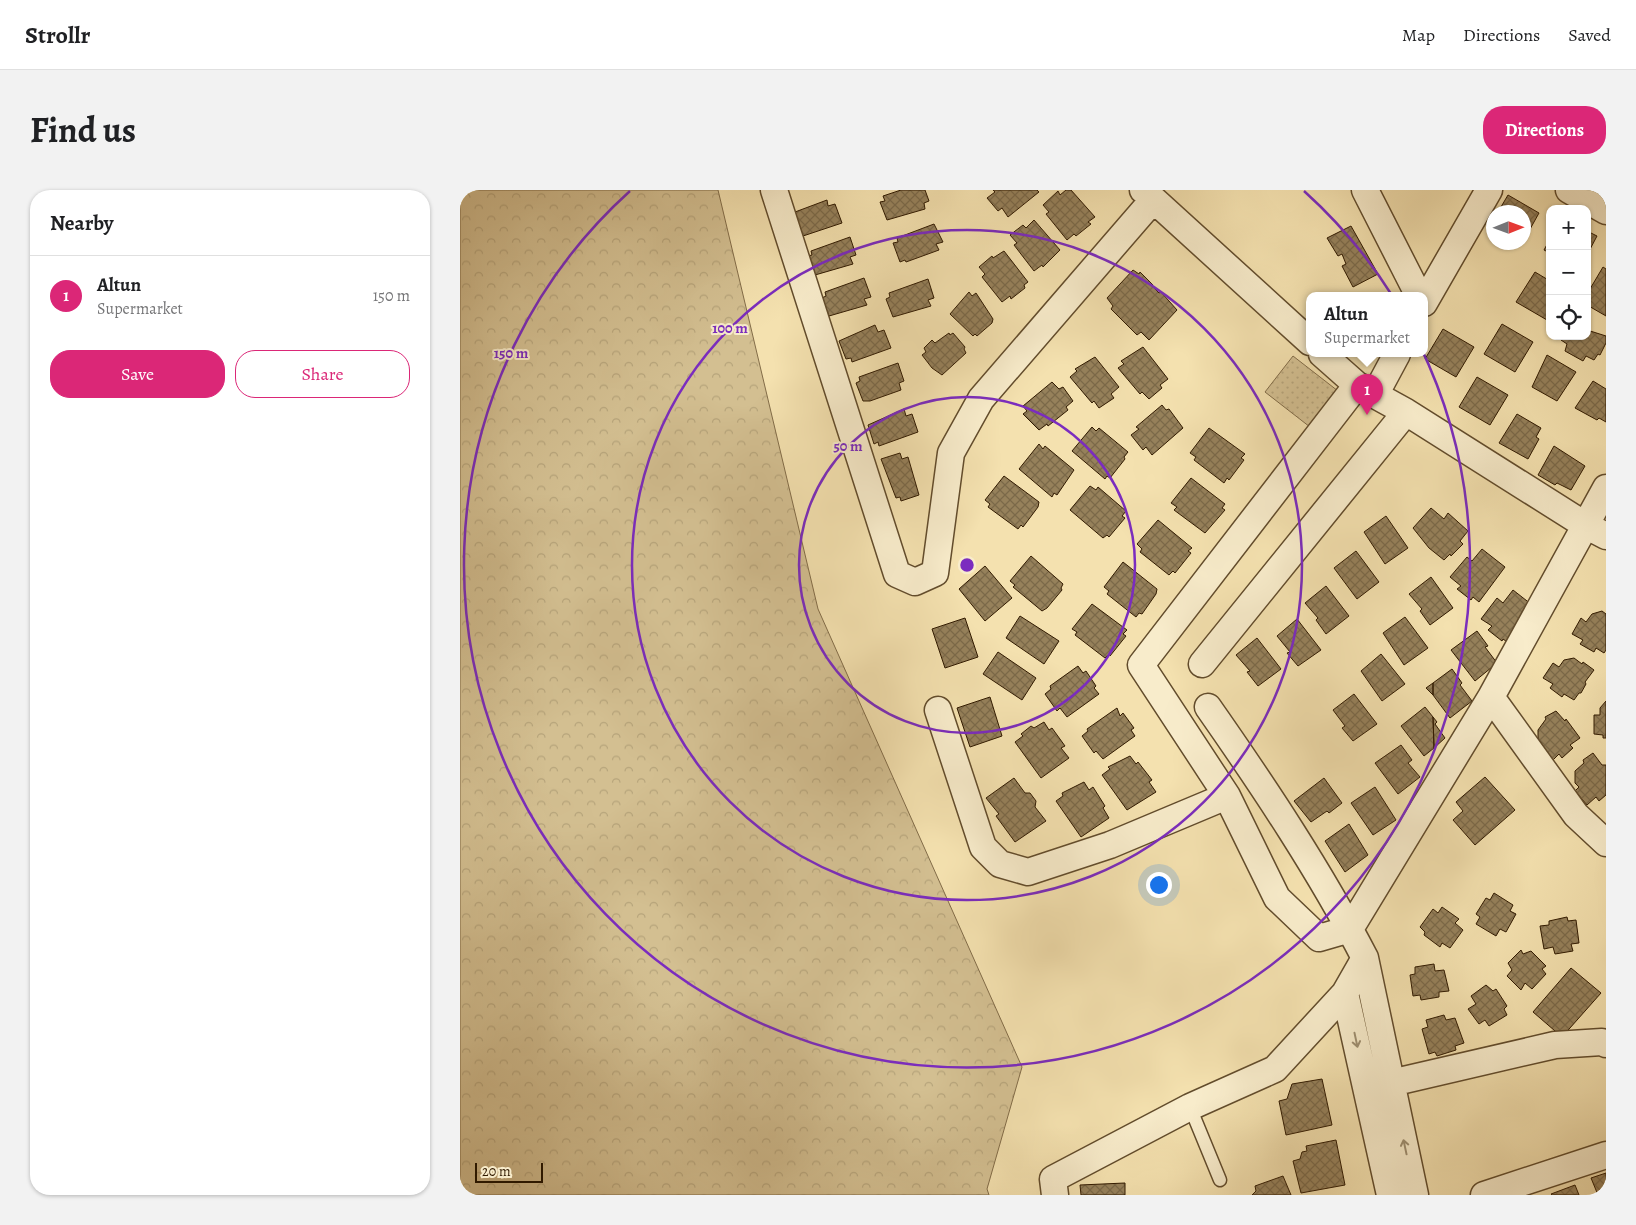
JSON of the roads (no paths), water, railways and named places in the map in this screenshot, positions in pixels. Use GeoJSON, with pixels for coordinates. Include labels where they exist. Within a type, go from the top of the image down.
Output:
{"type":"FeatureCollection","features":[{"type":"Feature","properties":{"kind":"street"},"geometry":{"type":"LineString","coordinates":[[774,190],[897,574],[915,582],[935,573],[951,453],[981,399],[1148,195],[1306,338]]}},
{"type":"Feature","properties":{"kind":"street"},"geometry":{"type":"LineString","coordinates":[[1365,190],[1417,292]]}},
{"type":"Feature","properties":{"kind":"street"},"geometry":{"type":"LineString","coordinates":[[1428,296],[1489,190]]}},
{"type":"Feature","properties":{"kind":"street"},"geometry":{"type":"LineString","coordinates":[[1569,190],[1606,212]]}},
{"type":"Feature","properties":{"kind":"street"},"geometry":{"type":"LineString","coordinates":[[1326,357],[1366,390],[1406,412],[1596,530]]}},
{"type":"Feature","properties":{"kind":"street"},"geometry":{"type":"LineString","coordinates":[[1394,357],[1141,665],[1227,796],[1277,898],[1319,938],[1350,929],[1491,697],[1596,530],[1606,488]]}},
{"type":"Feature","properties":{"kind":"street"},"geometry":{"type":"LineString","coordinates":[[1202,664],[1406,412]]}},
{"type":"Feature","properties":{"kind":"street"},"geometry":{"type":"LineString","coordinates":[[1491,697],[1576,815],[1606,843]]}},
{"type":"Feature","properties":{"kind":"street"},"geometry":{"type":"LineString","coordinates":[[1208,706],[1255,775],[1350,929],[1365,958],[1415,1195]]}},
{"type":"Feature","properties":{"kind":"street"},"geometry":{"type":"LineString","coordinates":[[938,710],[983,847],[1000,864],[1028,872],[1110,845],[1227,796]]}},
{"type":"Feature","properties":{"kind":"street"},"geometry":{"type":"LineString","coordinates":[[1055,1195],[1053,1179],[1190,1107],[1275,1069],[1345,993],[1365,958]]}},
{"type":"Feature","properties":{"kind":"street"},"geometry":{"type":"LineString","coordinates":[[1345,993],[1390,1195]]}},
{"type":"Feature","properties":{"kind":"street"},"geometry":{"type":"LineString","coordinates":[[1391,1083],[1555,1045],[1602,1042],[1606,1044]]}},
{"type":"Feature","properties":{"kind":"street"},"geometry":{"type":"LineString","coordinates":[[1484,1195],[1606,1155]]}},
{"type":"Feature","properties":{"kind":"lane"},"geometry":{"type":"LineString","coordinates":[[1190,1107],[1220,1180]]}},
{"type":"Feature","properties":{"kind":"place","name":"Altun"},"geometry":{"type":"Point","coordinates":[1367,415]}}]}
